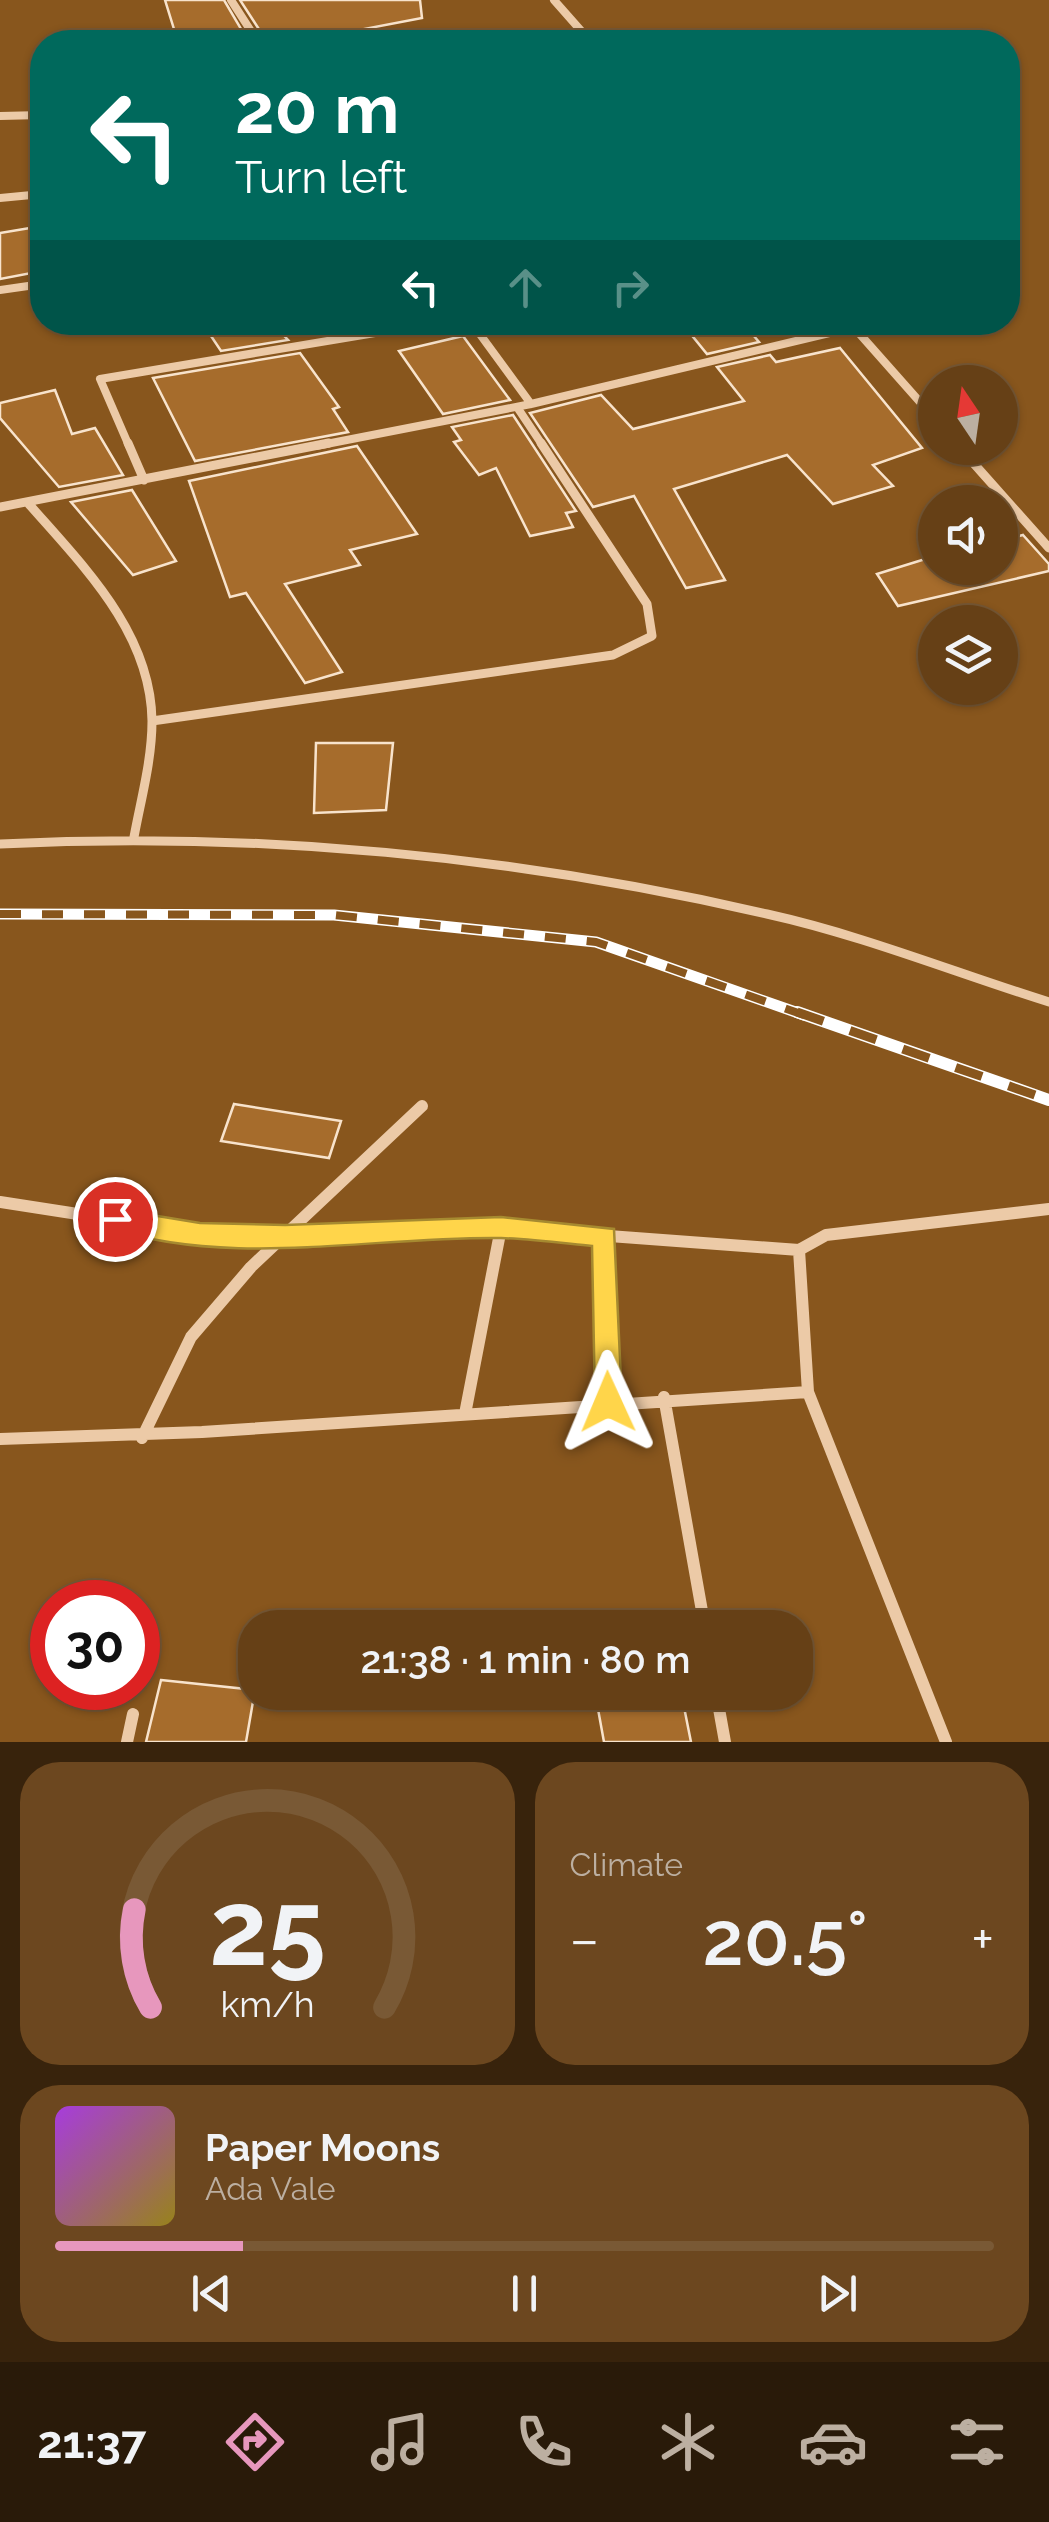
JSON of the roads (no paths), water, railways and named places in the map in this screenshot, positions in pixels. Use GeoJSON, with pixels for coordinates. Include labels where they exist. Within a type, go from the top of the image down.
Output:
{"type":"FeatureCollection","features":[{"type":"Feature","properties":{"kind":"street"},"geometry":{"type":"LineString","coordinates":[[231,0],[250,30]]}},
{"type":"Feature","properties":{"kind":"street"},"geometry":{"type":"LineString","coordinates":[[554,0],[580,30]]}},
{"type":"Feature","properties":{"kind":"street"},"geometry":{"type":"LineString","coordinates":[[0,116],[30,116]]}},
{"type":"Feature","properties":{"kind":"street"},"geometry":{"type":"LineString","coordinates":[[0,198],[30,195]]}},
{"type":"Feature","properties":{"kind":"street"},"geometry":{"type":"LineString","coordinates":[[0,290],[30,286]]}},
{"type":"Feature","properties":{"kind":"street"},"geometry":{"type":"LineString","coordinates":[[144,480],[100,379],[362,335]]}},
{"type":"Feature","properties":{"kind":"street"},"geometry":{"type":"LineString","coordinates":[[481,335],[531,404]]}},
{"type":"Feature","properties":{"kind":"street"},"geometry":{"type":"LineString","coordinates":[[0,508],[517,407],[821,335]]}},
{"type":"Feature","properties":{"kind":"street"},"geometry":{"type":"LineString","coordinates":[[861,335],[918,400]]}},
{"type":"Feature","properties":{"kind":"street"},"geometry":{"type":"LineString","coordinates":[[152,721],[613,654],[652,636],[647,604],[517,407]]}},
{"type":"Feature","properties":{"kind":"street"},"geometry":{"type":"LineString","coordinates":[[975,465],[1049,548]]}},
{"type":"Feature","properties":{"kind":"street"},"geometry":{"type":"LineString","coordinates":[[28,503],[122,615],[144,664],[152,721],[134,837]]}},
{"type":"Feature","properties":{"kind":"street"},"geometry":{"type":"LineString","coordinates":[[0,844],[134,837],[473,860],[769,914],[1049,1002]]}},
{"type":"Feature","properties":{"kind":"street"},"geometry":{"type":"LineString","coordinates":[[142,1438],[191,1337],[251,1267],[422,1106]]}},
{"type":"Feature","properties":{"kind":"street"},"geometry":{"type":"LineString","coordinates":[[0,1202],[200,1233],[285,1236],[501,1228],[799,1250],[826,1235],[1049,1209]]}},
{"type":"Feature","properties":{"kind":"street"},"geometry":{"type":"LineString","coordinates":[[465,1414],[501,1228]]}},
{"type":"Feature","properties":{"kind":"street"},"geometry":{"type":"LineString","coordinates":[[605,1236],[608,1402]]}},
{"type":"Feature","properties":{"kind":"street"},"geometry":{"type":"LineString","coordinates":[[799,1250],[808,1392],[946,1742]]}},
{"type":"Feature","properties":{"kind":"street"},"geometry":{"type":"LineString","coordinates":[[0,1440],[142,1438],[664,1397],[808,1392]]}},
{"type":"Feature","properties":{"kind":"street"},"geometry":{"type":"LineString","coordinates":[[664,1397],[702,1610]]}},
{"type":"Feature","properties":{"kind":"street"},"geometry":{"type":"LineString","coordinates":[[719,1710],[725,1742]]}},
{"type":"Feature","properties":{"kind":"street"},"geometry":{"type":"LineString","coordinates":[[127,1742],[133,1714]]}},
{"type":"Feature","properties":{"kind":"railway"},"geometry":{"type":"LineString","coordinates":[[0,914],[334,915],[596,942],[804,1015]]}},
{"type":"Feature","properties":{"kind":"railway"},"geometry":{"type":"LineString","coordinates":[[797,1012],[1049,1100]]}}]}
